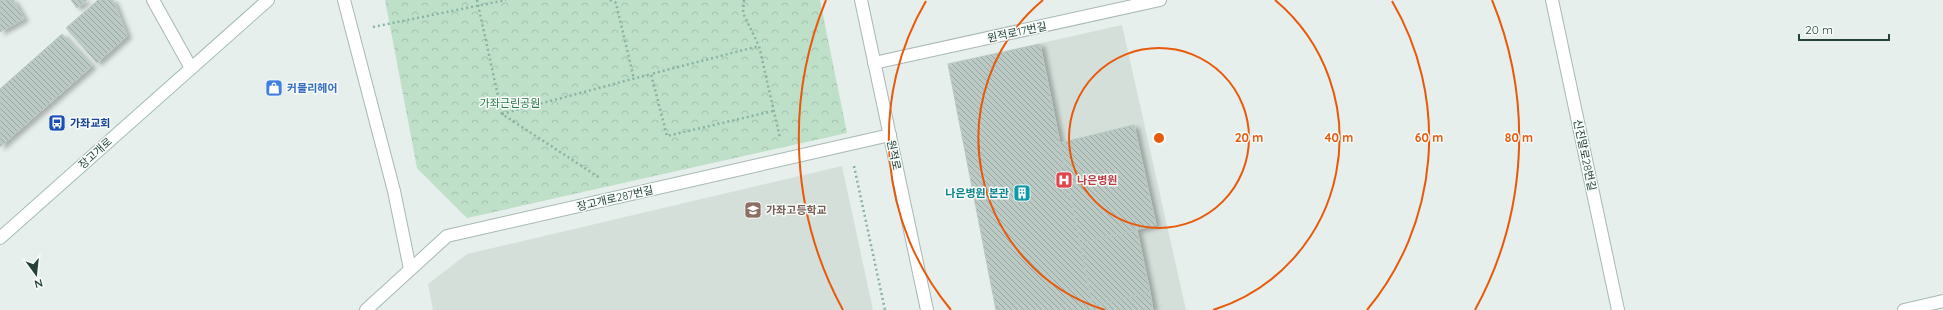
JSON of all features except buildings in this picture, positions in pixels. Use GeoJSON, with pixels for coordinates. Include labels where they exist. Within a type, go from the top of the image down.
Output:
{"type":"FeatureCollection","features":[{"type":"Feature","properties":{"kind":"street"},"geometry":{"type":"LineString","coordinates":[[153,0],[191,68]]}},
{"type":"Feature","properties":{"kind":"street","name":"장고개로"},"geometry":{"type":"LineString","coordinates":[[0,238],[268,0]]}},
{"type":"Feature","properties":{"kind":"street"},"geometry":{"type":"LineString","coordinates":[[344,0],[394,191],[410,269]]}},
{"type":"Feature","properties":{"kind":"street","name":"원적로"},"geometry":{"type":"LineString","coordinates":[[861,0],[927,310]]}},
{"type":"Feature","properties":{"kind":"street","name":"원적로17번길"},"geometry":{"type":"LineString","coordinates":[[874,63],[1160,0]]}},
{"type":"Feature","properties":{"kind":"street","name":"신진말로28번길"},"geometry":{"type":"LineString","coordinates":[[1552,0],[1618,310]]}},
{"type":"Feature","properties":{"kind":"street","name":"장고개로287번길"},"geometry":{"type":"LineString","coordinates":[[366,310],[447,236],[786,160],[890,135]]}},
{"type":"Feature","properties":{"kind":"street"},"geometry":{"type":"LineString","coordinates":[[1904,310],[1943,301]]}},
{"type":"Feature","properties":{"kind":"path"},"geometry":{"type":"LineString","coordinates":[[477,0],[502,114],[627,196]]}},
{"type":"Feature","properties":{"kind":"path"},"geometry":{"type":"LineString","coordinates":[[352,31],[478,7],[506,0]]}},
{"type":"Feature","properties":{"kind":"path"},"geometry":{"type":"LineString","coordinates":[[610,0],[616,2],[634,78]]}},
{"type":"Feature","properties":{"kind":"path"},"geometry":{"type":"LineString","coordinates":[[744,0],[743,13],[759,46],[786,160]]}},
{"type":"Feature","properties":{"kind":"path"},"geometry":{"type":"LineString","coordinates":[[502,114],[759,46]]}},
{"type":"Feature","properties":{"kind":"path"},"geometry":{"type":"LineString","coordinates":[[650,74],[667,136],[774,111]]}},
{"type":"Feature","properties":{"kind":"path"},"geometry":{"type":"LineString","coordinates":[[850,145],[885,310]]}},
{"type":"Feature","properties":{"kind":"shaded area","name":"나은병원"},"geometry":{"type":"Polygon","coordinates":[[[1122,25],[1186,310],[997,310],[948,64],[1122,25]]]}},
{"type":"Feature","properties":{"kind":"shaded area","name":"가좌고등학교"},"geometry":{"type":"Polygon","coordinates":[[[842,166],[873,310],[433,310],[428,284],[467,254],[842,166]]]}},
{"type":"Feature","properties":{"kind":"green space","name":"가좌근린공원"},"geometry":{"type":"Polygon","coordinates":[[[385,0],[820,0],[847,133],[467,218],[417,168],[385,0]]]}},
{"type":"Feature","properties":{"kind":"place","name":"커믈리헤어"},"geometry":{"type":"Point","coordinates":[274,88]}},
{"type":"Feature","properties":{"kind":"place","name":"가좌교회"},"geometry":{"type":"Point","coordinates":[57,123]}},
{"type":"Feature","properties":{"kind":"place","name":"나은병원"},"geometry":{"type":"Point","coordinates":[1064,180]}},
{"type":"Feature","properties":{"kind":"place","name":"나은병원 본관"},"geometry":{"type":"Point","coordinates":[1022,193]}},
{"type":"Feature","properties":{"kind":"place","name":"가좌고등학교"},"geometry":{"type":"Point","coordinates":[753,210]}}]}
